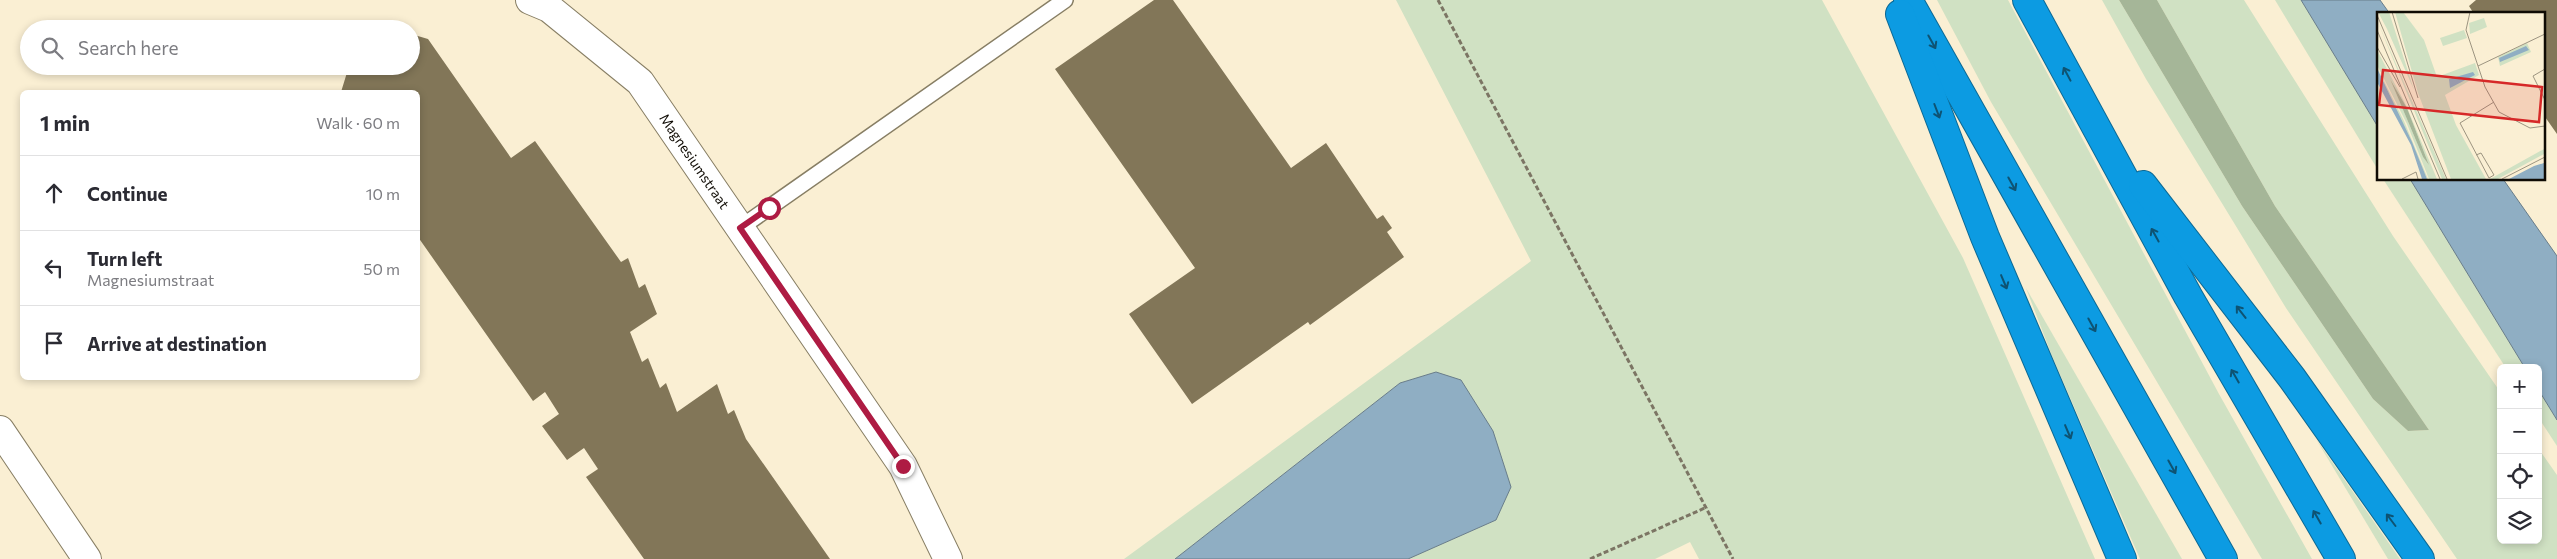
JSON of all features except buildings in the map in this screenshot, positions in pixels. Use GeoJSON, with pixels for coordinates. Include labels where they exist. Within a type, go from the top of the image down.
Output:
{"type":"FeatureCollection","features":[{"type":"Feature","properties":{"kind":"highway"},"geometry":{"type":"LineString","coordinates":[[1895,0],[1985,238],[2122,559]]}},
{"type":"Feature","properties":{"kind":"highway"},"geometry":{"type":"LineString","coordinates":[[1908,0],[2224,559]]}},
{"type":"Feature","properties":{"kind":"highway"},"geometry":{"type":"LineString","coordinates":[[2027,0],[2188,296],[2341,559]]}},
{"type":"Feature","properties":{"kind":"highway"},"geometry":{"type":"LineString","coordinates":[[2090,117],[2292,378],[2420,559]]}},
{"type":"Feature","properties":{"kind":"street","name":"Magnesiumstraat"},"geometry":{"type":"LineString","coordinates":[[530,0],[549,8],[640,82],[903,466],[948,559]]}},
{"type":"Feature","properties":{"kind":"street"},"geometry":{"type":"LineString","coordinates":[[0,430],[87,559]]}},
{"type":"Feature","properties":{"kind":"lane"},"geometry":{"type":"LineString","coordinates":[[740,228],[1064,0]]}},
{"type":"Feature","properties":{"kind":"path"},"geometry":{"type":"LineString","coordinates":[[1438,0],[1734,559]]}},
{"type":"Feature","properties":{"kind":"path"},"geometry":{"type":"LineString","coordinates":[[1590,559],[1707,507]]}},
{"type":"Feature","properties":{"kind":"green space"},"geometry":{"type":"Polygon","coordinates":[[[1396,0],[1822,0],[1963,258],[2095,559],[1699,559],[1690,542],[1655,559],[1408,559],[1496,520],[1436,372],[1400,383],[1175,559],[1124,559],[1531,261],[1396,0]]]}},
{"type":"Feature","properties":{"kind":"green space"},"geometry":{"type":"Polygon","coordinates":[[[1937,0],[2008,0],[2219,394],[2312,559],[2262,559],[1991,102],[1937,0]]]}},
{"type":"Feature","properties":{"kind":"green space"},"geometry":{"type":"Polygon","coordinates":[[[2102,0],[2119,0],[2242,206],[2373,399],[2408,431],[2429,430],[2275,206],[2157,0],[2244,0],[2393,236],[2497,387],[2497,544],[2542,544],[2542,454],[2557,475],[2557,559],[2457,559],[2286,308],[2146,79],[2102,0]]]}},
{"type":"Feature","properties":{"kind":"green space"},"geometry":{"type":"Polygon","coordinates":[[[2119,0],[2157,0],[2275,206],[2429,430],[2408,431],[2373,399],[2242,206],[2119,0]]]}},
{"type":"Feature","properties":{"kind":"green space"},"geometry":{"type":"Polygon","coordinates":[[[2275,0],[2301,0],[2377,125],[2377,168],[2275,0]]]}},
{"type":"Feature","properties":{"kind":"green space"},"geometry":{"type":"Polygon","coordinates":[[[2384,180],[2411,180],[2523,364],[2503,364],[2384,180]]]}},
{"type":"Feature","properties":{"kind":"green space"},"geometry":{"type":"Polygon","coordinates":[[[2026,288],[2182,559],[2140,559],[2052,356],[2026,288]]]}},
{"type":"Feature","properties":{"kind":"green space"},"geometry":{"type":"Polygon","coordinates":[[[2542,396],[2557,420],[2557,446],[2542,423],[2542,396]]]}},
{"type":"Feature","properties":{"kind":"green space"},"geometry":{"type":"Polygon","coordinates":[[[2316,439],[2400,559],[2388,559],[2316,439]]]}},
{"type":"Feature","properties":{"kind":"water"},"geometry":{"type":"Polygon","coordinates":[[[2301,0],[2380,0],[2389,12],[2377,12],[2377,125],[2301,0]]]}},
{"type":"Feature","properties":{"kind":"water"},"geometry":{"type":"Polygon","coordinates":[[[2411,180],[2504,180],[2557,256],[2557,420],[2542,396],[2542,364],[2523,364],[2411,180]]]}},
{"type":"Feature","properties":{"kind":"water"},"geometry":{"type":"Polygon","coordinates":[[[1436,372],[1461,380],[1493,431],[1511,487],[1496,520],[1408,559],[1175,559],[1400,383],[1436,372]]]}},
{"type":"Feature","properties":{"kind":"route"},"geometry":{"type":"LineString","coordinates":[[769,208],[740,228],[903,466]]}}]}
